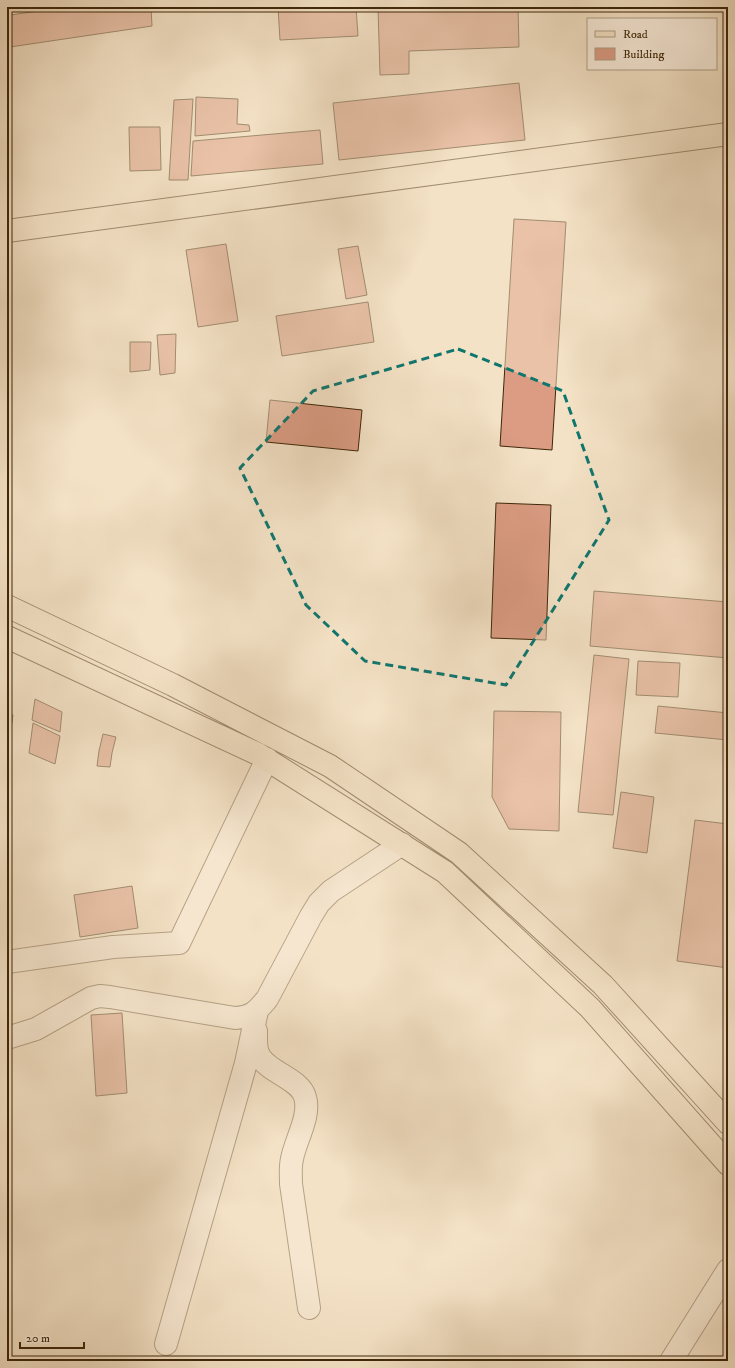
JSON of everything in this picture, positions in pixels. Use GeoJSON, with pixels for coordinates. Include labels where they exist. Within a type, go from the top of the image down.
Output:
{"type":"FeatureCollection","features":[{"type":"Feature","properties":{"kind":"main road"},"geometry":{"type":"LineString","coordinates":[[7,231],[728,134]]}},
{"type":"Feature","properties":{"kind":"main road"},"geometry":{"type":"LineString","coordinates":[[7,606],[173,686],[330,766],[459,853],[603,985],[728,1123]]}},
{"type":"Feature","properties":{"kind":"main road"},"geometry":{"type":"LineString","coordinates":[[7,637],[267,759],[445,872],[590,1008],[728,1164]]}},
{"type":"Feature","properties":{"kind":"main road"},"geometry":{"type":"LineString","coordinates":[[678,1107],[696,1086]]}},
{"type":"Feature","properties":{"kind":"street"},"geometry":{"type":"LineString","coordinates":[[7,962],[113,946],[179,943],[267,759]]}},
{"type":"Feature","properties":{"kind":"street"},"geometry":{"type":"LineString","coordinates":[[166,1344],[246,1063],[256,1016],[267,999],[319,903],[330,891],[402,844]]}},
{"type":"Feature","properties":{"kind":"street"},"geometry":{"type":"LineString","coordinates":[[7,1038],[36,1029],[91,998],[100,996],[234,1018],[256,1016]]}},
{"type":"Feature","properties":{"kind":"street"},"geometry":{"type":"LineString","coordinates":[[256,1016],[257,1048],[260,1057],[265,1063],[299,1088],[305,1096],[306,1114],[292,1158],[290,1170],[309,1308]]}},
{"type":"Feature","properties":{"kind":"street"},"geometry":{"type":"LineString","coordinates":[[671,1361],[728,1270]]}},
{"type":"Feature","properties":{"kind":"highlighted area"},"geometry":{"type":"Polygon","coordinates":[[[458,349],[563,391],[609,520],[506,685],[365,661],[306,605],[240,468],[313,391],[458,349]]]}},
{"type":"Feature","properties":{"kind":"building"},"geometry":{"type":"Polygon","coordinates":[[[68,7],[151,7],[152,26],[10,47],[10,15],[68,7]]]}},
{"type":"Feature","properties":{"kind":"building"},"geometry":{"type":"Polygon","coordinates":[[[278,7],[356,7],[358,36],[280,40],[278,7]]]}},
{"type":"Feature","properties":{"kind":"building"},"geometry":{"type":"Polygon","coordinates":[[[378,7],[518,7],[519,47],[409,51],[409,74],[380,75],[378,7]]]}},
{"type":"Feature","properties":{"kind":"building"},"geometry":{"type":"Polygon","coordinates":[[[519,83],[525,140],[339,160],[333,103],[519,83]]]}},
{"type":"Feature","properties":{"kind":"building"},"geometry":{"type":"Polygon","coordinates":[[[196,97],[238,99],[237,124],[249,125],[250,131],[195,136],[196,97]]]}},
{"type":"Feature","properties":{"kind":"building"},"geometry":{"type":"Polygon","coordinates":[[[193,99],[188,180],[169,180],[174,100],[193,99]]]}},
{"type":"Feature","properties":{"kind":"building"},"geometry":{"type":"Polygon","coordinates":[[[129,127],[160,127],[161,170],[130,171],[129,127]]]}},
{"type":"Feature","properties":{"kind":"building"},"geometry":{"type":"Polygon","coordinates":[[[320,130],[323,164],[191,176],[193,141],[320,130]]]}},
{"type":"Feature","properties":{"kind":"building"},"geometry":{"type":"Polygon","coordinates":[[[514,219],[566,222],[552,450],[500,446],[514,219]]]}},
{"type":"Feature","properties":{"kind":"building"},"geometry":{"type":"Polygon","coordinates":[[[226,244],[238,321],[198,327],[186,250],[226,244]]]}},
{"type":"Feature","properties":{"kind":"building"},"geometry":{"type":"Polygon","coordinates":[[[358,246],[367,295],[346,299],[338,249],[358,246]]]}},
{"type":"Feature","properties":{"kind":"building"},"geometry":{"type":"Polygon","coordinates":[[[368,302],[374,342],[282,356],[276,316],[368,302]]]}},
{"type":"Feature","properties":{"kind":"building"},"geometry":{"type":"Polygon","coordinates":[[[176,334],[175,373],[160,375],[157,335],[176,334]]]}},
{"type":"Feature","properties":{"kind":"building"},"geometry":{"type":"Polygon","coordinates":[[[130,342],[151,342],[150,370],[130,372],[130,342]]]}},
{"type":"Feature","properties":{"kind":"building"},"geometry":{"type":"Polygon","coordinates":[[[270,400],[362,410],[358,451],[266,442],[270,400]]]}},
{"type":"Feature","properties":{"kind":"building"},"geometry":{"type":"Polygon","coordinates":[[[496,503],[551,505],[546,640],[491,638],[496,503]]]}},
{"type":"Feature","properties":{"kind":"building"},"geometry":{"type":"Polygon","coordinates":[[[594,591],[728,602],[728,658],[590,646],[594,591]]]}},
{"type":"Feature","properties":{"kind":"building"},"geometry":{"type":"Polygon","coordinates":[[[594,655],[629,659],[613,815],[578,812],[594,655]]]}},
{"type":"Feature","properties":{"kind":"building"},"geometry":{"type":"Polygon","coordinates":[[[638,661],[680,663],[678,697],[636,695],[638,661]]]}},
{"type":"Feature","properties":{"kind":"building"},"geometry":{"type":"Polygon","coordinates":[[[35,699],[62,712],[60,732],[32,720],[35,699]]]}},
{"type":"Feature","properties":{"kind":"building"},"geometry":{"type":"Polygon","coordinates":[[[658,706],[728,713],[728,740],[655,733],[658,706]]]}},
{"type":"Feature","properties":{"kind":"building"},"geometry":{"type":"Polygon","coordinates":[[[494,711],[561,712],[559,831],[509,829],[492,797],[494,711]]]}},
{"type":"Feature","properties":{"kind":"building"},"geometry":{"type":"Polygon","coordinates":[[[7,712],[13,715],[7,755],[7,712]]]}},
{"type":"Feature","properties":{"kind":"building"},"geometry":{"type":"Polygon","coordinates":[[[33,723],[60,736],[55,764],[29,753],[33,723]]]}},
{"type":"Feature","properties":{"kind":"building"},"geometry":{"type":"Polygon","coordinates":[[[103,734],[116,737],[110,767],[97,766],[103,734]]]}},
{"type":"Feature","properties":{"kind":"building"},"geometry":{"type":"Polygon","coordinates":[[[621,792],[654,797],[647,853],[613,848],[621,792]]]}},
{"type":"Feature","properties":{"kind":"building"},"geometry":{"type":"Polygon","coordinates":[[[695,820],[728,824],[728,968],[677,961],[695,820]]]}},
{"type":"Feature","properties":{"kind":"building"},"geometry":{"type":"Polygon","coordinates":[[[132,886],[138,928],[80,937],[74,895],[132,886]]]}},
{"type":"Feature","properties":{"kind":"building"},"geometry":{"type":"Polygon","coordinates":[[[122,1013],[127,1093],[96,1096],[91,1015],[122,1013]]]}}]}
